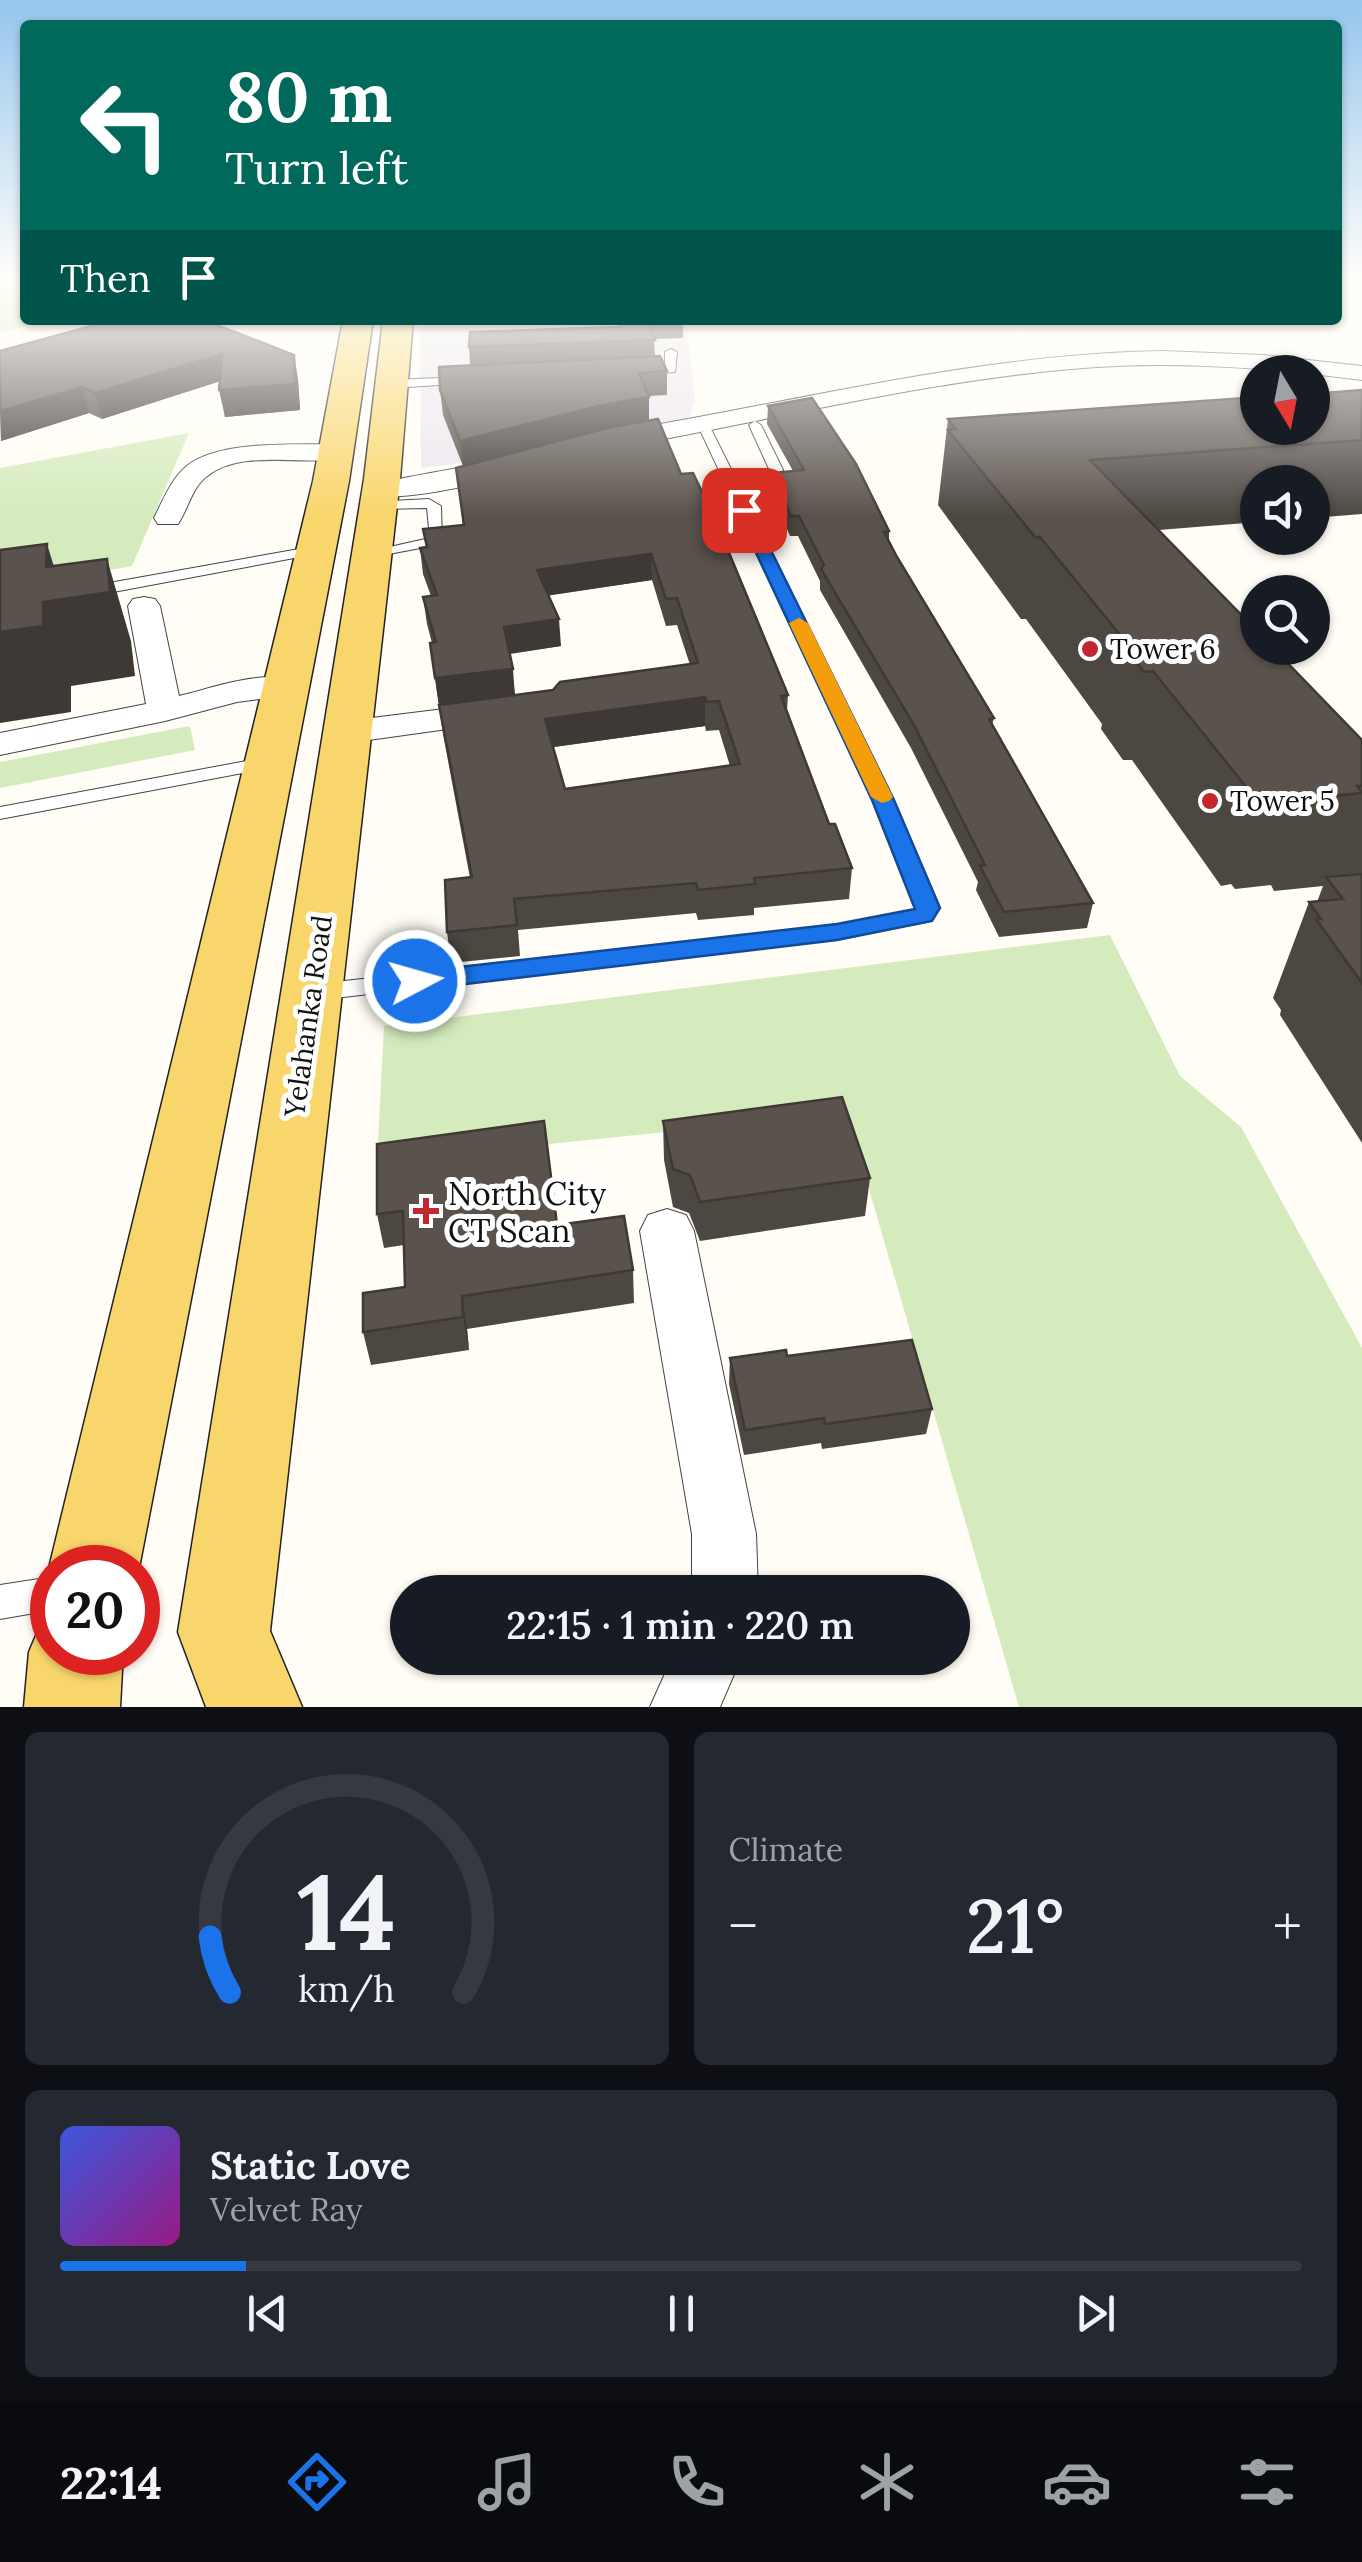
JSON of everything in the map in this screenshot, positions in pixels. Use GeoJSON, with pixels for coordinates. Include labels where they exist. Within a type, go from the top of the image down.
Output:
{"type":"FeatureCollection","features":[{"type":"Feature","properties":{"kind":"main road","name":"Yelahanka Road"},"geometry":{"type":"LineString","coordinates":[[254,1707],[224,1632],[347,732],[357,510],[358,358]]}},
{"type":"Feature","properties":{"kind":"main road","name":"Yelahanka Road"},"geometry":{"type":"LineString","coordinates":[[99,1545],[279,719],[357,510],[429,379],[418,358]]}},
{"type":"Feature","properties":{"kind":"street"},"geometry":{"type":"LineString","coordinates":[[586,446],[984,372],[1052,364],[1123,358],[1199,359],[1362,373]]}},
{"type":"Feature","properties":{"kind":"street"},"geometry":{"type":"LineString","coordinates":[[168,518],[188,480],[200,468],[221,460],[357,510],[529,462]]}},
{"type":"Feature","properties":{"kind":"street"},"geometry":{"type":"LineString","coordinates":[[144,606],[164,711]]}},
{"type":"Feature","properties":{"kind":"street"},"geometry":{"type":"LineString","coordinates":[[0,744],[164,711],[279,719]]}},
{"type":"Feature","properties":{"kind":"street"},"geometry":{"type":"LineString","coordinates":[[347,732],[522,711]]}},
{"type":"Feature","properties":{"kind":"street"},"geometry":{"type":"LineString","coordinates":[[666,1231],[724,1534],[725,1575]]}},
{"type":"Feature","properties":{"kind":"street"},"geometry":{"type":"LineString","coordinates":[[685,1707],[699,1675]]}},
{"type":"Feature","properties":{"kind":"lane"},"geometry":{"type":"LineString","coordinates":[[626,374],[672,370],[671,358]]}},
{"type":"Feature","properties":{"kind":"lane"},"geometry":{"type":"LineString","coordinates":[[429,379],[487,380]]}},
{"type":"Feature","properties":{"kind":"lane"},"geometry":{"type":"LineString","coordinates":[[728,477],[761,479],[776,470],[755,425]]}},
{"type":"Feature","properties":{"kind":"lane"},"geometry":{"type":"LineString","coordinates":[[312,992],[817,934],[924,916],[928,908],[883,800],[707,432]]}},
{"type":"Feature","properties":{"kind":"lane"},"geometry":{"type":"LineString","coordinates":[[74,594],[357,510]]}},
{"type":"Feature","properties":{"kind":"lane"},"geometry":{"type":"LineString","coordinates":[[0,813],[279,719]]}},
{"type":"Feature","properties":{"kind":"lane"},"geometry":{"type":"LineString","coordinates":[[0,1602],[30,1631]]}},
{"type":"Feature","properties":{"kind":"shaded area"},"geometry":{"type":"Polygon","coordinates":[[[420,358],[690,358],[695,400],[688,420],[572,437],[502,458],[421,468],[420,358]]]}},
{"type":"Feature","properties":{"kind":"green space"},"geometry":{"type":"Polygon","coordinates":[[[189,433],[132,566],[0,590],[0,468],[189,433]]]}},
{"type":"Feature","properties":{"kind":"green space"},"geometry":{"type":"Polygon","coordinates":[[[190,726],[195,750],[0,788],[0,762],[190,726]]]}},
{"type":"Feature","properties":{"kind":"green space"},"geometry":{"type":"Polygon","coordinates":[[[1110,935],[1180,1076],[1241,1127],[1362,1348],[1362,1707],[1019,1707],[847,1113],[377,1162],[384,1026],[1110,935]]]}},
{"type":"Feature","properties":{"kind":"building"},"geometry":{"type":"Polygon","coordinates":[[[0,358],[210,358],[95,393],[82,387],[0,411],[0,358]]]}},
{"type":"Feature","properties":{"kind":"building"},"geometry":{"type":"Polygon","coordinates":[[[222,358],[294,358],[295,384],[219,390],[222,358]]]}},
{"type":"Feature","properties":{"kind":"building"},"geometry":{"type":"Polygon","coordinates":[[[661,358],[667,371],[639,373],[649,397],[460,441],[440,390],[439,367],[661,358]]]}},
{"type":"Feature","properties":{"kind":"building"},"geometry":{"type":"Polygon","coordinates":[[[1362,390],[1362,440],[1330,442],[1330,393],[1362,390]]]}},
{"type":"Feature","properties":{"kind":"building"},"geometry":{"type":"Polygon","coordinates":[[[812,398],[856,464],[889,531],[884,532],[897,557],[994,718],[989,719],[1093,903],[1004,912],[980,866],[985,865],[914,725],[821,569],[824,565],[799,516],[791,516],[772,473],[804,470],[768,406],[812,398]]]}},
{"type":"Feature","properties":{"kind":"building"},"geometry":{"type":"Polygon","coordinates":[[[1240,398],[1240,445],[1294,445],[1090,460],[1240,614],[1240,665],[1289,665],[1362,740],[1362,786],[1357,786],[1362,793],[1307,798],[1303,793],[1265,797],[1261,792],[1251,793],[1153,671],[1144,672],[1121,642],[1126,642],[948,430],[956,429],[948,419],[1240,398]]]}},
{"type":"Feature","properties":{"kind":"building"},"geometry":{"type":"Polygon","coordinates":[[[658,419],[681,474],[693,473],[788,695],[781,696],[829,824],[835,824],[852,868],[754,878],[756,884],[698,890],[696,883],[514,899],[517,925],[447,932],[445,880],[472,877],[439,705],[553,690],[560,682],[698,663],[677,598],[666,599],[651,554],[537,570],[559,619],[504,627],[513,669],[435,678],[430,643],[436,642],[423,597],[437,595],[420,548],[427,547],[423,529],[464,525],[456,468],[607,428],[658,419]],[[705,697],[545,719],[565,789],[740,764],[719,701],[707,702],[705,697]]]}},
{"type":"Feature","properties":{"kind":"building"},"geometry":{"type":"Polygon","coordinates":[[[47,544],[46,567],[107,559],[110,592],[43,602],[43,626],[0,632],[0,550],[47,544]]]}},
{"type":"Feature","properties":{"kind":"building"},"geometry":{"type":"Polygon","coordinates":[[[1362,874],[1362,983],[1316,919],[1321,919],[1309,902],[1343,899],[1326,877],[1362,874]]]}},
{"type":"Feature","properties":{"kind":"building"},"geometry":{"type":"Polygon","coordinates":[[[842,1097],[870,1178],[700,1202],[690,1175],[673,1169],[663,1121],[842,1097]]]}},
{"type":"Feature","properties":{"kind":"building"},"geometry":{"type":"Polygon","coordinates":[[[544,1121],[557,1225],[624,1216],[633,1270],[462,1296],[463,1317],[363,1332],[363,1293],[405,1287],[403,1211],[377,1214],[377,1144],[544,1121]]]}},
{"type":"Feature","properties":{"kind":"building"},"geometry":{"type":"Polygon","coordinates":[[[912,1340],[932,1409],[825,1424],[824,1418],[745,1430],[730,1358],[786,1350],[787,1356],[912,1340]]]}},
{"type":"Feature","properties":{"kind":"slow traffic"},"geometry":{"type":"LineString","coordinates":[[799,623],[882,797]]}},
{"type":"Feature","properties":{"kind":"place","name":"Tower 6"},"geometry":{"type":"Point","coordinates":[1090,649]}},
{"type":"Feature","properties":{"kind":"place","name":"Tower 5"},"geometry":{"type":"Point","coordinates":[1210,801]}},
{"type":"Feature","properties":{"kind":"place","name":"North City CT Scan"},"geometry":{"type":"Point","coordinates":[426,1211]}},
{"type":"Feature","properties":{"kind":"route"},"geometry":{"type":"LineString","coordinates":[[415,981],[837,932],[924,916],[928,908],[883,800],[744,510]]}}]}
